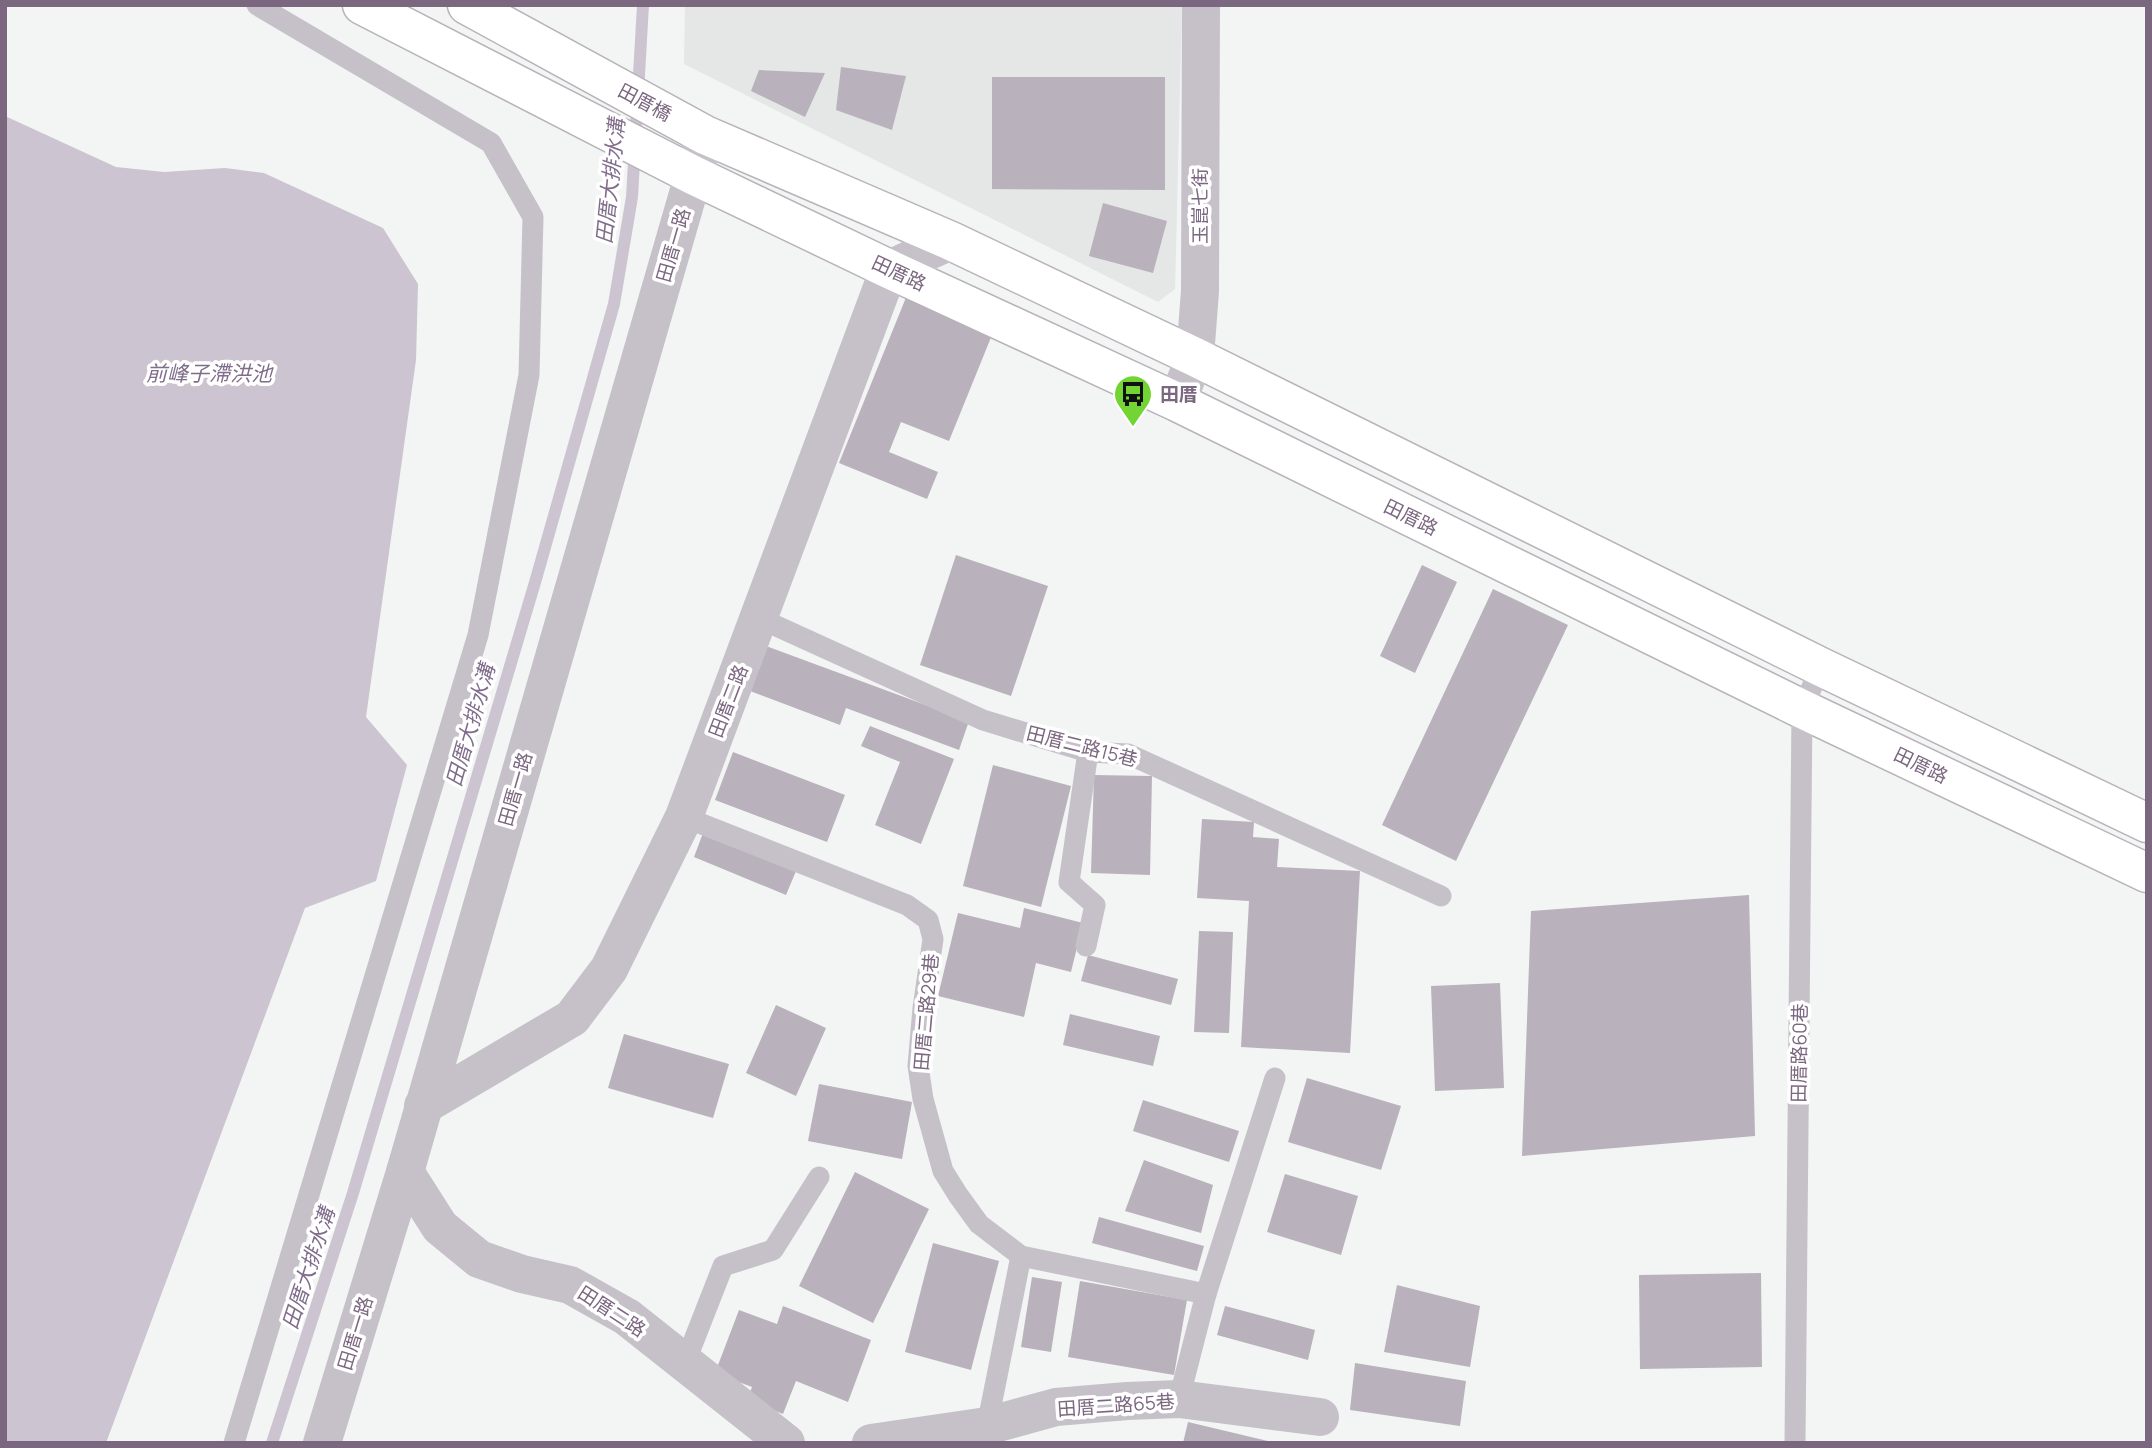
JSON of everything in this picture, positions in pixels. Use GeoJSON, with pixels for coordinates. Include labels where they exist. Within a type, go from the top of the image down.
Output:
{"type":"FeatureCollection","features":[{"type":"Feature","properties":{"kind":"main road"},"geometry":{"type":"LineString","coordinates":[[362,5],[684,169]]}},
{"type":"Feature","properties":{"kind":"main road","name":"田厝橋"},"geometry":{"type":"LineString","coordinates":[[467,5],[693,128]]}},
{"type":"Feature","properties":{"kind":"main road"},"geometry":{"type":"LineString","coordinates":[[693,128],[951,241],[1195,357],[1821,667],[2147,823]]}},
{"type":"Feature","properties":{"kind":"main road","name":"田厝路"},"geometry":{"type":"LineString","coordinates":[[684,169],[888,268],[1177,402],[1802,709],[2147,873]]}},
{"type":"Feature","properties":{"kind":"street","name":"玉崑七街"},"geometry":{"type":"LineString","coordinates":[[1177,402],[1195,357],[1200,291],[1201,5]]}},
{"type":"Feature","properties":{"kind":"street","name":"田厝一路"},"geometry":{"type":"LineString","coordinates":[[322,1443],[405,1172],[684,169],[693,128]]}},
{"type":"Feature","properties":{"kind":"street"},"geometry":{"type":"LineString","coordinates":[[888,268],[951,241]]}},
{"type":"Feature","properties":{"kind":"street","name":"田厝二路"},"geometry":{"type":"LineString","coordinates":[[423,1106],[572,1018],[609,969],[684,817],[888,268]]}},
{"type":"Feature","properties":{"kind":"street","name":"田厝二路"},"geometry":{"type":"LineString","coordinates":[[405,1172],[440,1227],[479,1259],[522,1274],[570,1284],[627,1317],[786,1443]]}},
{"type":"Feature","properties":{"kind":"street","name":"田厝二路65巷"},"geometry":{"type":"LineString","coordinates":[[871,1443],[987,1426],[1056,1407],[1179,1399],[1320,1417]]}},
{"type":"Feature","properties":{"kind":"lane"},"geometry":{"type":"LineString","coordinates":[[234,1443],[478,635],[529,374],[533,217],[491,143],[257,5]]}},
{"type":"Feature","properties":{"kind":"lane","name":"田厝二路15巷"},"geometry":{"type":"LineString","coordinates":[[760,618],[983,720],[1088,752],[1128,754],[1441,896]]}},
{"type":"Feature","properties":{"kind":"lane","name":"田厝路60巷"},"geometry":{"type":"LineString","coordinates":[[1796,1443],[1802,709],[1821,667]]}},
{"type":"Feature","properties":{"kind":"lane"},"geometry":{"type":"LineString","coordinates":[[1086,946],[1096,905],[1069,882],[1088,752]]}},
{"type":"Feature","properties":{"kind":"lane","name":"田厝二路29巷"},"geometry":{"type":"LineString","coordinates":[[684,817],[907,905],[928,919],[933,939],[918,1066],[923,1099],[943,1171],[979,1224],[1021,1256],[1206,1294]]}},
{"type":"Feature","properties":{"kind":"lane"},"geometry":{"type":"LineString","coordinates":[[1179,1399],[1206,1294],[1275,1078]]}},
{"type":"Feature","properties":{"kind":"lane"},"geometry":{"type":"LineString","coordinates":[[685,1363],[723,1266],[773,1250],[819,1177]]}},
{"type":"Feature","properties":{"kind":"lane"},"geometry":{"type":"LineString","coordinates":[[987,1426],[1021,1256]]}},
{"type":"Feature","properties":{"kind":"shaded area"},"geometry":{"type":"Polygon","coordinates":[[[685,5],[1182,5],[1175,289],[1158,302],[684,64],[685,5]]]}},
{"type":"Feature","properties":{"kind":"water","name":"前峰子滯洪池"},"geometry":{"type":"Polygon","coordinates":[[[5,116],[116,167],[164,172],[225,168],[264,173],[383,228],[418,284],[416,360],[366,717],[407,765],[376,881],[305,908],[106,1443],[5,1443],[5,116]]]}},
{"type":"Feature","properties":{"kind":"building"},"geometry":{"type":"Polygon","coordinates":[[[841,67],[906,76],[892,130],[836,110],[841,67]]]}},
{"type":"Feature","properties":{"kind":"building"},"geometry":{"type":"Polygon","coordinates":[[[759,70],[825,73],[805,117],[751,91],[759,70]]]}},
{"type":"Feature","properties":{"kind":"building"},"geometry":{"type":"Polygon","coordinates":[[[992,77],[1165,77],[1165,190],[992,189],[992,77]]]}},
{"type":"Feature","properties":{"kind":"building"},"geometry":{"type":"Polygon","coordinates":[[[1103,203],[1167,221],[1153,273],[1089,256],[1103,203]]]}},
{"type":"Feature","properties":{"kind":"building"},"geometry":{"type":"Polygon","coordinates":[[[907,295],[994,330],[949,441],[901,422],[889,452],[938,472],[927,499],[839,463],[907,295]]]}},
{"type":"Feature","properties":{"kind":"building"},"geometry":{"type":"Polygon","coordinates":[[[956,555],[1048,586],[1011,696],[920,665],[956,555]]]}},
{"type":"Feature","properties":{"kind":"building"},"geometry":{"type":"Polygon","coordinates":[[[1422,565],[1457,582],[1415,673],[1380,656],[1422,565]]]}},
{"type":"Feature","properties":{"kind":"building"},"geometry":{"type":"Polygon","coordinates":[[[1493,589],[1568,625],[1456,861],[1382,825],[1493,589]]]}},
{"type":"Feature","properties":{"kind":"building"},"geometry":{"type":"Polygon","coordinates":[[[766,646],[969,721],[959,750],[846,708],[840,725],[750,691],[766,646]]]}},
{"type":"Feature","properties":{"kind":"building"},"geometry":{"type":"Polygon","coordinates":[[[870,726],[954,759],[921,844],[875,825],[900,762],[861,746],[870,726]]]}},
{"type":"Feature","properties":{"kind":"building"},"geometry":{"type":"Polygon","coordinates":[[[733,752],[845,795],[827,842],[715,800],[733,752]]]}},
{"type":"Feature","properties":{"kind":"building"},"geometry":{"type":"Polygon","coordinates":[[[993,765],[1071,786],[1041,907],[963,886],[993,765]]]}},
{"type":"Feature","properties":{"kind":"building"},"geometry":{"type":"Polygon","coordinates":[[[1094,775],[1152,776],[1150,875],[1091,873],[1094,775]]]}},
{"type":"Feature","properties":{"kind":"building"},"geometry":{"type":"Polygon","coordinates":[[[1202,819],[1254,822],[1253,837],[1279,839],[1277,867],[1360,871],[1350,1053],[1241,1047],[1249,901],[1197,898],[1202,819]]]}},
{"type":"Feature","properties":{"kind":"building"},"geometry":{"type":"Polygon","coordinates":[[[703,833],[796,871],[786,895],[694,857],[703,833]]]}},
{"type":"Feature","properties":{"kind":"building"},"geometry":{"type":"Polygon","coordinates":[[[1749,895],[1755,1136],[1522,1156],[1531,911],[1749,895]]]}},
{"type":"Feature","properties":{"kind":"building"},"geometry":{"type":"Polygon","coordinates":[[[1024,908],[1083,923],[1071,972],[1036,963],[1024,1017],[938,996],[958,913],[1020,928],[1024,908]]]}},
{"type":"Feature","properties":{"kind":"building"},"geometry":{"type":"Polygon","coordinates":[[[1199,931],[1233,932],[1229,1033],[1194,1032],[1199,931]]]}},
{"type":"Feature","properties":{"kind":"building"},"geometry":{"type":"Polygon","coordinates":[[[1088,955],[1178,979],[1171,1005],[1081,981],[1088,955]]]}},
{"type":"Feature","properties":{"kind":"building"},"geometry":{"type":"Polygon","coordinates":[[[1500,983],[1504,1088],[1435,1091],[1431,986],[1500,983]]]}},
{"type":"Feature","properties":{"kind":"building"},"geometry":{"type":"Polygon","coordinates":[[[776,1005],[826,1028],[796,1096],[746,1073],[776,1005]]]}},
{"type":"Feature","properties":{"kind":"building"},"geometry":{"type":"Polygon","coordinates":[[[1070,1014],[1160,1036],[1153,1066],[1063,1045],[1070,1014]]]}},
{"type":"Feature","properties":{"kind":"building"},"geometry":{"type":"Polygon","coordinates":[[[624,1034],[729,1064],[713,1118],[608,1088],[624,1034]]]}},
{"type":"Feature","properties":{"kind":"building"},"geometry":{"type":"Polygon","coordinates":[[[1307,1078],[1401,1106],[1381,1170],[1288,1142],[1307,1078]]]}},
{"type":"Feature","properties":{"kind":"building"},"geometry":{"type":"Polygon","coordinates":[[[819,1084],[912,1102],[902,1159],[808,1141],[819,1084]]]}},
{"type":"Feature","properties":{"kind":"building"},"geometry":{"type":"Polygon","coordinates":[[[1143,1100],[1239,1131],[1229,1162],[1133,1131],[1143,1100]]]}},
{"type":"Feature","properties":{"kind":"building"},"geometry":{"type":"Polygon","coordinates":[[[1144,1160],[1213,1185],[1201,1233],[1125,1211],[1144,1160]]]}},
{"type":"Feature","properties":{"kind":"building"},"geometry":{"type":"Polygon","coordinates":[[[855,1172],[929,1209],[873,1323],[799,1286],[855,1172]]]}},
{"type":"Feature","properties":{"kind":"building"},"geometry":{"type":"Polygon","coordinates":[[[1285,1174],[1358,1196],[1341,1255],[1267,1232],[1285,1174]]]}},
{"type":"Feature","properties":{"kind":"building"},"geometry":{"type":"Polygon","coordinates":[[[1099,1217],[1204,1246],[1197,1271],[1092,1243],[1099,1217]]]}},
{"type":"Feature","properties":{"kind":"building"},"geometry":{"type":"Polygon","coordinates":[[[933,1243],[999,1261],[971,1370],[905,1352],[933,1243]]]}},
{"type":"Feature","properties":{"kind":"building"},"geometry":{"type":"Polygon","coordinates":[[[1761,1273],[1762,1367],[1640,1369],[1639,1275],[1761,1273]]]}},
{"type":"Feature","properties":{"kind":"building"},"geometry":{"type":"Polygon","coordinates":[[[1032,1277],[1062,1282],[1051,1352],[1021,1347],[1032,1277]]]}},
{"type":"Feature","properties":{"kind":"building"},"geometry":{"type":"Polygon","coordinates":[[[1080,1281],[1187,1300],[1174,1375],[1068,1357],[1080,1281]]]}},
{"type":"Feature","properties":{"kind":"building"},"geometry":{"type":"Polygon","coordinates":[[[1397,1285],[1480,1306],[1470,1367],[1384,1352],[1397,1285]]]}},
{"type":"Feature","properties":{"kind":"building"},"geometry":{"type":"Polygon","coordinates":[[[783,1306],[871,1340],[848,1402],[796,1381],[783,1414],[747,1400],[752,1387],[715,1373],[739,1310],[777,1324],[783,1306]]]}},
{"type":"Feature","properties":{"kind":"building"},"geometry":{"type":"Polygon","coordinates":[[[1225,1306],[1315,1330],[1308,1360],[1217,1335],[1225,1306]]]}},
{"type":"Feature","properties":{"kind":"building"},"geometry":{"type":"Polygon","coordinates":[[[1355,1363],[1466,1381],[1460,1426],[1350,1410],[1355,1363]]]}},
{"type":"Feature","properties":{"kind":"building"},"geometry":{"type":"Polygon","coordinates":[[[1188,1422],[1272,1442],[1272,1443],[1183,1443],[1188,1422]]]}},
{"type":"Feature","properties":{"kind":"waterway","name":"田厝大排水溝"},"geometry":{"type":"LineString","coordinates":[[272,1443],[353,1193],[536,579],[614,304],[632,197],[643,5]]}},
{"type":"Feature","properties":{"kind":"place","name":"田厝"},"geometry":{"type":"Point","coordinates":[1133,428]}}]}
